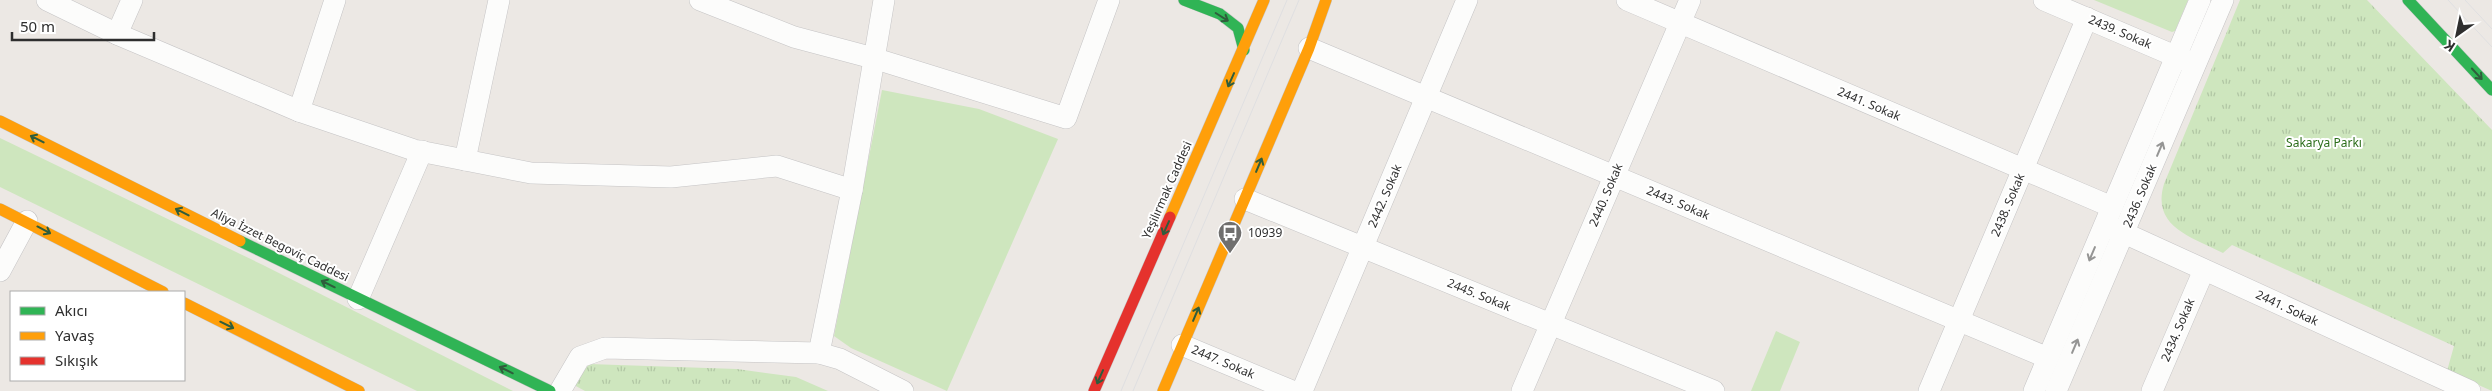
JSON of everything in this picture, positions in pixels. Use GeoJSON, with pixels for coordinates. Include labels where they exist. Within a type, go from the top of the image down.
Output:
{"type":"FeatureCollection","features":[{"type":"Feature","properties":{"kind":"main road"},"geometry":{"type":"LineString","coordinates":[[1184,0],[1220,14],[1238,28],[1244,50]]}},
{"type":"Feature","properties":{"kind":"main road"},"geometry":{"type":"LineString","coordinates":[[1163,391],[1309,48],[1326,0]]}},
{"type":"Feature","properties":{"kind":"main road"},"geometry":{"type":"LineString","coordinates":[[1309,48],[1333,0]]}},
{"type":"Feature","properties":{"kind":"main road"},"geometry":{"type":"LineString","coordinates":[[2408,0],[2492,90]]}},
{"type":"Feature","properties":{"kind":"main road","name":"Yeşilırmak Caddesi"},"geometry":{"type":"LineString","coordinates":[[1094,391],[1244,50],[1262,1]]}},
{"type":"Feature","properties":{"kind":"main road","name":"Aliya İzzet Begoviç Caddesi"},"geometry":{"type":"LineString","coordinates":[[0,121],[358,299],[550,391]]}},
{"type":"Feature","properties":{"kind":"main road"},"geometry":{"type":"LineString","coordinates":[[0,209],[27,221],[160,291]]}},
{"type":"Feature","properties":{"kind":"main road"},"geometry":{"type":"LineString","coordinates":[[185,304],[349,388]]}},
{"type":"Feature","properties":{"kind":"street"},"geometry":{"type":"LineString","coordinates":[[47,0],[117,34],[299,111],[422,151],[530,173],[671,178],[777,166],[852,190]]}},
{"type":"Feature","properties":{"kind":"street"},"geometry":{"type":"LineString","coordinates":[[117,34],[132,0]]}},
{"type":"Feature","properties":{"kind":"street"},"geometry":{"type":"LineString","coordinates":[[299,111],[335,0]]}},
{"type":"Feature","properties":{"kind":"street"},"geometry":{"type":"LineString","coordinates":[[465,160],[499,0]]}},
{"type":"Feature","properties":{"kind":"street"},"geometry":{"type":"LineString","coordinates":[[700,0],[794,37],[873,58],[1066,118],[1109,0]]}},
{"type":"Feature","properties":{"kind":"street"},"geometry":{"type":"LineString","coordinates":[[819,353],[852,190],[884,0]]}},
{"type":"Feature","properties":{"kind":"street","name":"2442. Sokak"},"geometry":{"type":"LineString","coordinates":[[1302,391],[1467,0]]}},
{"type":"Feature","properties":{"kind":"street","name":"2441. Sokak"},"geometry":{"type":"LineString","coordinates":[[1627,0],[2023,170],[2113,222],[2204,270],[2470,391]]}},
{"type":"Feature","properties":{"kind":"street","name":"2440. Sokak"},"geometry":{"type":"LineString","coordinates":[[1522,391],[1690,0]]}},
{"type":"Feature","properties":{"kind":"street","name":"2439. Sokak"},"geometry":{"type":"LineString","coordinates":[[2046,0],[2196,65]]}},
{"type":"Feature","properties":{"kind":"street","name":"2436. Sokak"},"geometry":{"type":"LineString","coordinates":[[2049,389],[2176,56],[2200,0]]}},
{"type":"Feature","properties":{"kind":"street","name":"2436. Sokak"},"geometry":{"type":"LineString","coordinates":[[2049,389],[2048,358],[2113,222],[2196,65],[2223,0]]}},
{"type":"Feature","properties":{"kind":"street","name":"2438. Sokak"},"geometry":{"type":"LineString","coordinates":[[1929,391],[2088,18]]}},
{"type":"Feature","properties":{"kind":"street","name":"2443. Sokak"},"geometry":{"type":"LineString","coordinates":[[1309,48],[2048,358]]}},
{"type":"Feature","properties":{"kind":"street"},"geometry":{"type":"LineString","coordinates":[[358,299],[422,151]]}},
{"type":"Feature","properties":{"kind":"street","name":"2445. Sokak"},"geometry":{"type":"LineString","coordinates":[[1245,199],[1714,391]]}},
{"type":"Feature","properties":{"kind":"street"},"geometry":{"type":"LineString","coordinates":[[0,271],[27,221]]}},
{"type":"Feature","properties":{"kind":"street","name":"2434. Sokak"},"geometry":{"type":"LineString","coordinates":[[2152,391],[2204,270]]}},
{"type":"Feature","properties":{"kind":"street","name":"2447. Sokak"},"geometry":{"type":"LineString","coordinates":[[1182,345],[1292,391]]}},
{"type":"Feature","properties":{"kind":"street"},"geometry":{"type":"LineString","coordinates":[[560,391],[580,357],[605,348],[819,353],[840,359],[903,391]]}},
{"type":"Feature","properties":{"kind":"green space"},"geometry":{"type":"Polygon","coordinates":[[[2094,0],[2188,0],[2175,31],[2172,32],[2094,0]]]}},
{"type":"Feature","properties":{"kind":"green space","name":"Sakarya Parkı"},"geometry":{"type":"Polygon","coordinates":[[[2240,0],[2367,0],[2492,130],[2492,391],[2447,371],[2454,346],[2232,245],[2223,253],[2187,235],[2169,221],[2163,211],[2164,184],[2240,0]]]}},
{"type":"Feature","properties":{"kind":"green space"},"geometry":{"type":"Polygon","coordinates":[[[882,90],[979,109],[1058,139],[947,391],[851,348],[834,336],[882,90]]]}},
{"type":"Feature","properties":{"kind":"green space"},"geometry":{"type":"Polygon","coordinates":[[[0,138],[263,265],[513,391],[417,391],[0,187],[0,138]]]}},
{"type":"Feature","properties":{"kind":"green space"},"geometry":{"type":"Polygon","coordinates":[[[1776,331],[1800,342],[1780,391],[1751,391],[1776,331]]]}},
{"type":"Feature","properties":{"kind":"green space"},"geometry":{"type":"Polygon","coordinates":[[[589,364],[737,369],[796,377],[828,391],[585,391],[574,385],[589,364]]]}},
{"type":"Feature","properties":{"kind":"tram line"},"geometry":{"type":"LineString","coordinates":[[1121,391],[1287,0]]}},
{"type":"Feature","properties":{"kind":"tram line"},"geometry":{"type":"LineString","coordinates":[[1133,391],[1299,0]]}},
{"type":"Feature","properties":{"kind":"tram line"},"geometry":{"type":"LineString","coordinates":[[2448,0],[2492,47]]}},
{"type":"Feature","properties":{"kind":"tram line"},"geometry":{"type":"LineString","coordinates":[[2465,0],[2492,29]]}},
{"type":"Feature","properties":{"kind":"traffic: fast"},"geometry":{"type":"LineString","coordinates":[[1184,0],[1220,14],[1238,28],[1244,50]]}},
{"type":"Feature","properties":{"kind":"traffic: fast"},"geometry":{"type":"LineString","coordinates":[[2408,0],[2492,90]]}},
{"type":"Feature","properties":{"kind":"traffic: fast"},"geometry":{"type":"LineString","coordinates":[[240,241],[550,391]]}},
{"type":"Feature","properties":{"kind":"traffic: slow"},"geometry":{"type":"LineString","coordinates":[[1170,217],[1264,0]]}},
{"type":"Feature","properties":{"kind":"traffic: slow"},"geometry":{"type":"LineString","coordinates":[[1163,391],[1309,48],[1326,0]]}},
{"type":"Feature","properties":{"kind":"traffic: slow"},"geometry":{"type":"LineString","coordinates":[[0,121],[240,241]]}},
{"type":"Feature","properties":{"kind":"traffic: slow"},"geometry":{"type":"LineString","coordinates":[[0,209],[161,291]]}},
{"type":"Feature","properties":{"kind":"traffic: slow"},"geometry":{"type":"LineString","coordinates":[[185,304],[359,391]]}},
{"type":"Feature","properties":{"kind":"traffic: jam"},"geometry":{"type":"LineString","coordinates":[[1094,391],[1170,217]]}},
{"type":"Feature","properties":{"kind":"place","name":"10939"},"geometry":{"type":"Point","coordinates":[1230,254]}}]}
